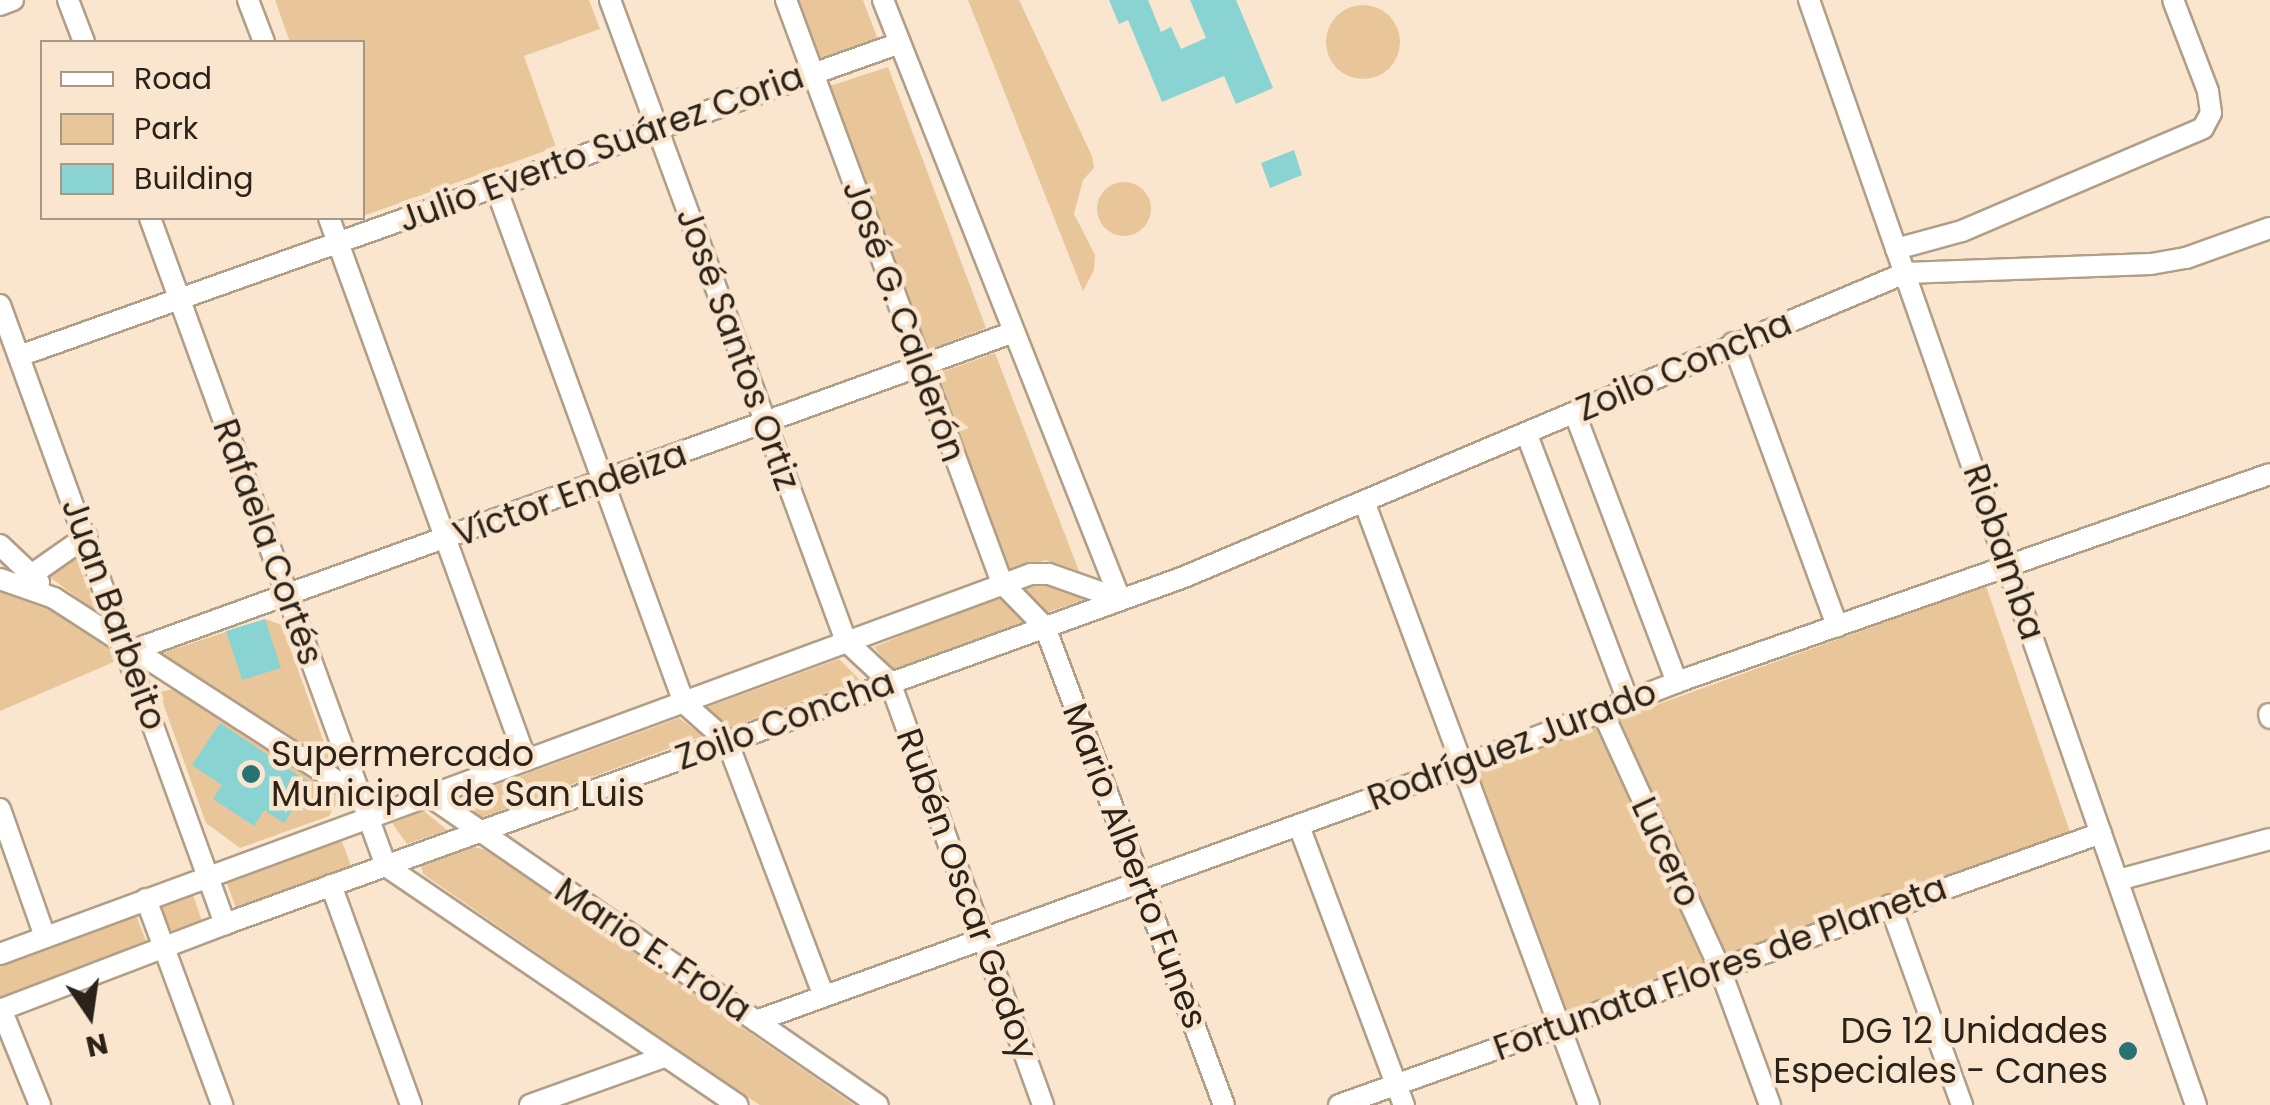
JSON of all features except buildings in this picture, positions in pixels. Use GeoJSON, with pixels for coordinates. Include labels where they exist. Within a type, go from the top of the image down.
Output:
{"type":"FeatureCollection","features":[{"type":"Feature","properties":{"kind":"street"},"geometry":{"type":"LineString","coordinates":[[0,4],[13,0]]}},
{"type":"Feature","properties":{"kind":"street"},"geometry":{"type":"LineString","coordinates":[[68,0],[83,40]]}},
{"type":"Feature","properties":{"kind":"street"},"geometry":{"type":"LineString","coordinates":[[248,0],[263,40]]}},
{"type":"Feature","properties":{"kind":"street","name":"José Santos Ortiz"},"geometry":{"type":"LineString","coordinates":[[610,0],[846,641],[890,682]]}},
{"type":"Feature","properties":{"kind":"street","name":"José G. Calderón"},"geometry":{"type":"LineString","coordinates":[[786,0],[1002,583],[1046,627]]}},
{"type":"Feature","properties":{"kind":"street"},"geometry":{"type":"LineString","coordinates":[[883,0],[1011,332],[1120,599]]}},
{"type":"Feature","properties":{"kind":"street","name":"Riobamba"},"geometry":{"type":"LineString","coordinates":[[1810,0],[2196,1105]]}},
{"type":"Feature","properties":{"kind":"street"},"geometry":{"type":"LineString","coordinates":[[1896,249],[1962,232],[2203,128],[2211,113],[2208,92],[2173,0]]}},
{"type":"Feature","properties":{"kind":"street","name":"Julio Everto Suárez Coria"},"geometry":{"type":"LineString","coordinates":[[20,356],[900,43]]}},
{"type":"Feature","properties":{"kind":"street"},"geometry":{"type":"LineString","coordinates":[[495,185],[684,703],[728,741],[823,994]]}},
{"type":"Feature","properties":{"kind":"street","name":"Rafaela Cortés"},"geometry":{"type":"LineString","coordinates":[[151,220],[386,866]]}},
{"type":"Feature","properties":{"kind":"street"},"geometry":{"type":"LineString","coordinates":[[330,220],[526,760]]}},
{"type":"Feature","properties":{"kind":"street","name":"Zoilo Concha"},"geometry":{"type":"LineString","coordinates":[[1,1009],[1120,599],[1365,504],[1734,343],[1906,273],[2151,264],[2186,258],[2270,228]]}},
{"type":"Feature","properties":{"kind":"street","name":"Juan Barbeito"},"geometry":{"type":"LineString","coordinates":[[0,305],[129,649],[225,924]]}},
{"type":"Feature","properties":{"kind":"street","name":"Víctor Endeiza"},"geometry":{"type":"LineString","coordinates":[[129,649],[289,598],[1011,332]]}},
{"type":"Feature","properties":{"kind":"street"},"geometry":{"type":"LineString","coordinates":[[1734,343],[1837,626]]}},
{"type":"Feature","properties":{"kind":"street"},"geometry":{"type":"LineString","coordinates":[[1575,414],[1678,682]]}},
{"type":"Feature","properties":{"kind":"street"},"geometry":{"type":"LineString","coordinates":[[1527,435],[1628,700]]}},
{"type":"Feature","properties":{"kind":"street","name":"Rodríguez Jurado"},"geometry":{"type":"LineString","coordinates":[[756,1021],[1462,766],[1628,700],[2270,474]]}},
{"type":"Feature","properties":{"kind":"street"},"geometry":{"type":"LineString","coordinates":[[1365,504],[1588,1105]]}},
{"type":"Feature","properties":{"kind":"street"},"geometry":{"type":"LineString","coordinates":[[15,579],[87,536]]}},
{"type":"Feature","properties":{"kind":"street"},"geometry":{"type":"LineString","coordinates":[[0,545],[15,579],[54,598],[359,794]]}},
{"type":"Feature","properties":{"kind":"street","name":"Zoilo Concha"},"geometry":{"type":"LineString","coordinates":[[0,954],[1002,583],[1050,574],[1120,599]]}},
{"type":"Feature","properties":{"kind":"street","name":"Mario Alberto Funes"},"geometry":{"type":"LineString","coordinates":[[1046,627],[1224,1105]]}},
{"type":"Feature","properties":{"kind":"street","name":"Rubén Oscar Godoy"},"geometry":{"type":"LineString","coordinates":[[890,682],[1043,1105]]}},
{"type":"Feature","properties":{"kind":"street","name":"Lucero"},"geometry":{"type":"LineString","coordinates":[[1602,711],[1720,969],[1770,1105]]}},
{"type":"Feature","properties":{"kind":"street","name":"Mario E. Frola"},"geometry":{"type":"LineString","coordinates":[[428,795],[878,1105]]}},
{"type":"Feature","properties":{"kind":"street"},"geometry":{"type":"LineString","coordinates":[[0,809],[45,937]]}},
{"type":"Feature","properties":{"kind":"street"},"geometry":{"type":"LineString","coordinates":[[1299,826],[1404,1105]]}},
{"type":"Feature","properties":{"kind":"street","name":"Fortunata Flores de Planeta"},"geometry":{"type":"LineString","coordinates":[[1340,1105],[1890,905],[2101,833]]}},
{"type":"Feature","properties":{"kind":"street"},"geometry":{"type":"LineString","coordinates":[[2118,880],[2270,839]]}},
{"type":"Feature","properties":{"kind":"street"},"geometry":{"type":"LineString","coordinates":[[386,866],[738,1105]]}},
{"type":"Feature","properties":{"kind":"street"},"geometry":{"type":"LineString","coordinates":[[331,885],[411,1105]]}},
{"type":"Feature","properties":{"kind":"street"},"geometry":{"type":"LineString","coordinates":[[146,899],[222,1105]]}},
{"type":"Feature","properties":{"kind":"street"},"geometry":{"type":"LineString","coordinates":[[1890,905],[1962,1105]]}},
{"type":"Feature","properties":{"kind":"street"},"geometry":{"type":"LineString","coordinates":[[1,1009],[40,1105]]}},
{"type":"Feature","properties":{"kind":"street"},"geometry":{"type":"LineString","coordinates":[[530,1105],[584,1096],[664,1057]]}},
{"type":"Feature","properties":{"kind":"green space"},"geometry":{"type":"Polygon","coordinates":[[[275,0],[589,0],[600,29],[524,56],[556,147],[365,215],[365,40],[289,40],[275,0]]]}},
{"type":"Feature","properties":{"kind":"green space"},"geometry":{"type":"Polygon","coordinates":[[[797,0],[863,0],[879,42],[820,63],[797,0]]]}},
{"type":"Feature","properties":{"kind":"green space"},"geometry":{"type":"Polygon","coordinates":[[[968,0],[1019,0],[1092,156],[1094,168],[1083,180],[1074,214],[1095,255],[1094,270],[1083,291],[968,0]]]}},
{"type":"Feature","properties":{"kind":"green space"},"geometry":{"type":"Polygon","coordinates":[[[1363,5],[1389,16],[1400,42],[1389,68],[1363,79],[1337,68],[1326,42],[1337,16],[1363,5]]]}},
{"type":"Feature","properties":{"kind":"green space"},"geometry":{"type":"Polygon","coordinates":[[[888,67],[986,328],[928,350],[830,86],[888,67]]]}},
{"type":"Feature","properties":{"kind":"green space"},"geometry":{"type":"Polygon","coordinates":[[[1124,182],[1143,190],[1151,209],[1143,228],[1124,236],[1105,228],[1097,209],[1105,190],[1124,182]]]}},
{"type":"Feature","properties":{"kind":"green space"},"geometry":{"type":"Polygon","coordinates":[[[995,353],[1079,571],[1046,560],[1010,572],[934,375],[995,353]]]}},
{"type":"Feature","properties":{"kind":"green space"},"geometry":{"type":"Polygon","coordinates":[[[76,554],[98,613],[47,575],[76,554]]]}},
{"type":"Feature","properties":{"kind":"green space"},"geometry":{"type":"Polygon","coordinates":[[[1039,583],[1056,585],[1086,599],[1045,613],[1022,589],[1039,583]]]}},
{"type":"Feature","properties":{"kind":"green space"},"geometry":{"type":"Polygon","coordinates":[[[1986,586],[2072,838],[1567,1014],[1476,770],[1986,586]]]}},
{"type":"Feature","properties":{"kind":"green space"},"geometry":{"type":"Polygon","coordinates":[[[0,589],[42,605],[109,646],[116,661],[0,711],[0,589]]]}},
{"type":"Feature","properties":{"kind":"green space"},"geometry":{"type":"Polygon","coordinates":[[[1001,594],[1026,621],[893,671],[874,647],[1001,594]]]}},
{"type":"Feature","properties":{"kind":"green space"},"geometry":{"type":"Polygon","coordinates":[[[265,619],[282,625],[332,765],[159,654],[265,619]]]}},
{"type":"Feature","properties":{"kind":"green space"},"geometry":{"type":"Polygon","coordinates":[[[839,659],[860,680],[726,729],[705,708],[839,659]]]}},
{"type":"Feature","properties":{"kind":"green space"},"geometry":{"type":"Polygon","coordinates":[[[179,688],[339,799],[329,816],[240,848],[206,823],[159,692],[179,688]]]}},
{"type":"Feature","properties":{"kind":"green space"},"geometry":{"type":"Polygon","coordinates":[[[679,718],[703,736],[478,819],[453,801],[679,718]]]}},
{"type":"Feature","properties":{"kind":"green space"},"geometry":{"type":"Polygon","coordinates":[[[424,811],[447,830],[407,844],[392,823],[424,811]]]}},
{"type":"Feature","properties":{"kind":"green space"},"geometry":{"type":"Polygon","coordinates":[[[341,839],[351,866],[236,908],[226,881],[341,839]]]}},
{"type":"Feature","properties":{"kind":"green space"},"geometry":{"type":"Polygon","coordinates":[[[465,845],[486,850],[854,1105],[760,1105],[709,1072],[423,874],[420,862],[465,845]]]}},
{"type":"Feature","properties":{"kind":"green space"},"geometry":{"type":"Polygon","coordinates":[[[193,895],[203,924],[171,935],[161,907],[193,895]]]}},
{"type":"Feature","properties":{"kind":"green space"},"geometry":{"type":"Polygon","coordinates":[[[136,915],[148,946],[0,1000],[0,964],[136,915]]]}},
{"type":"Feature","properties":{"kind":"place","name":"Supermercado Municipal de San Luis"},"geometry":{"type":"Point","coordinates":[251,774]}},
{"type":"Feature","properties":{"kind":"place","name":"DG 12 Unidades Especiales - Canes"},"geometry":{"type":"Point","coordinates":[2128,1051]}}]}
